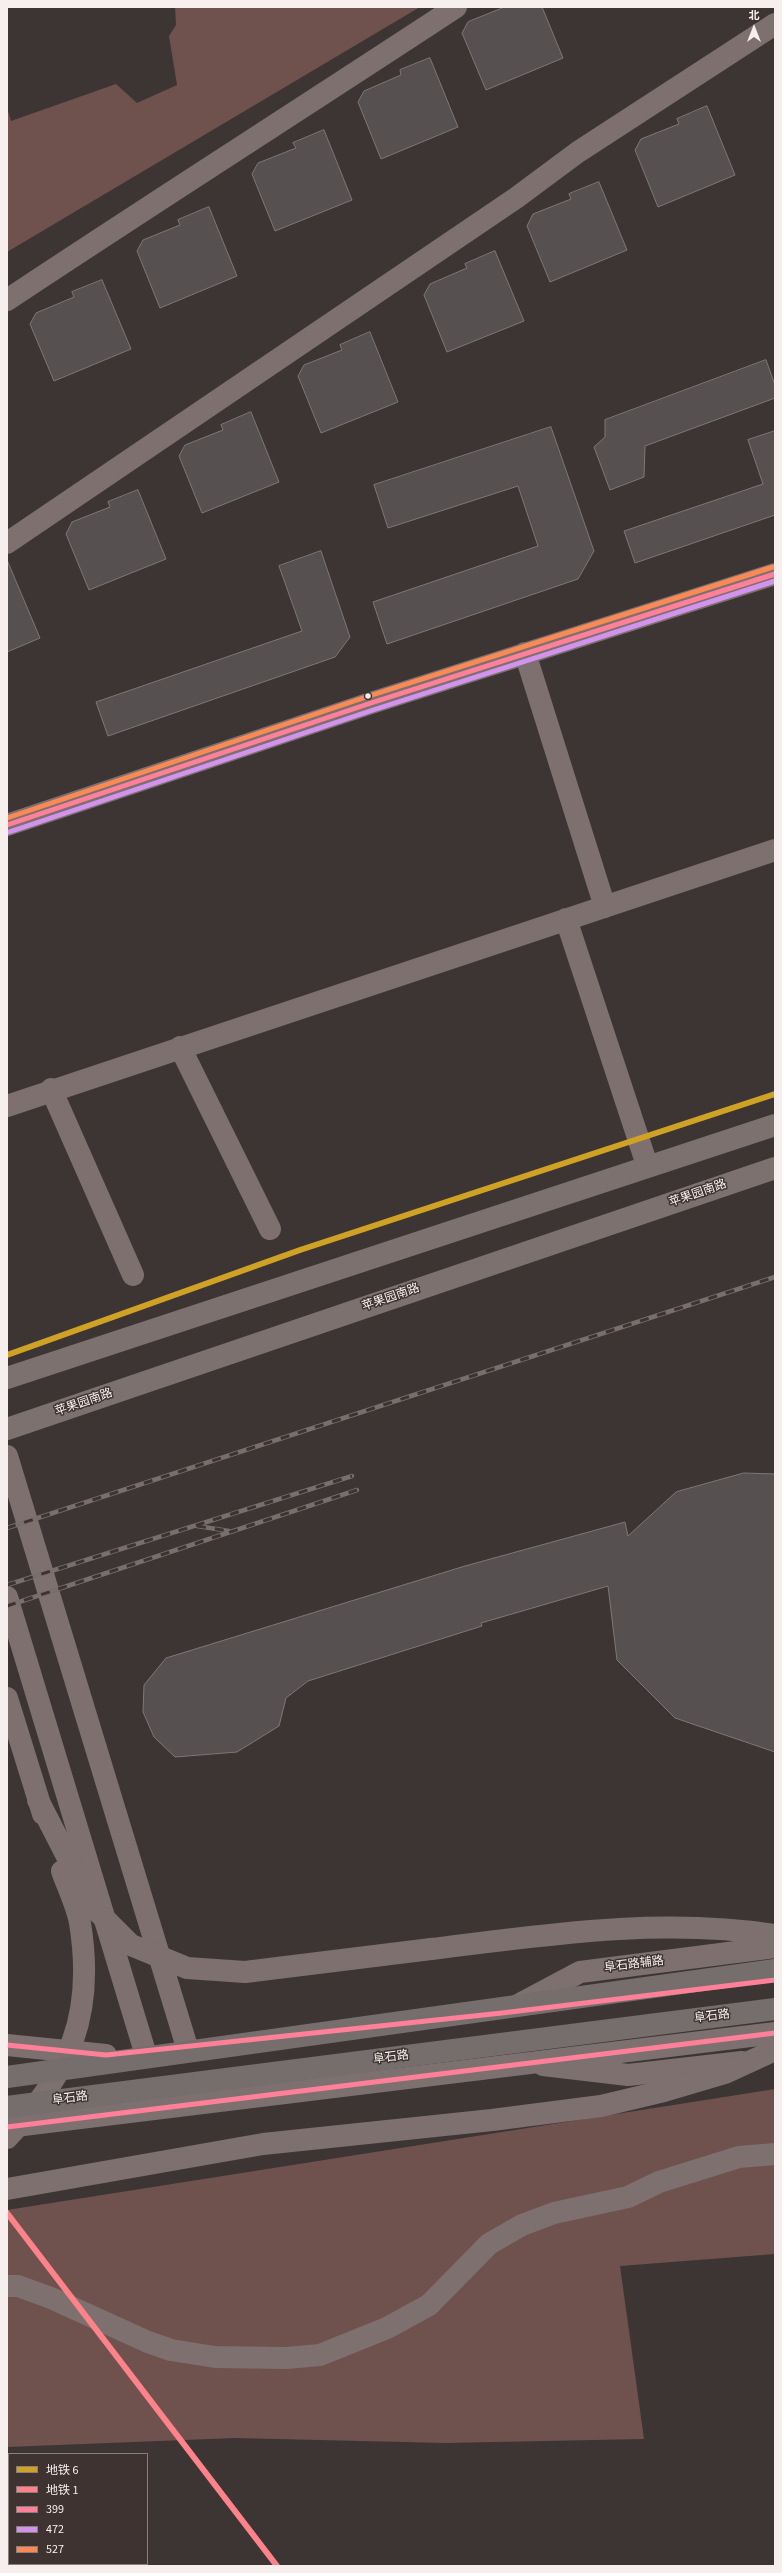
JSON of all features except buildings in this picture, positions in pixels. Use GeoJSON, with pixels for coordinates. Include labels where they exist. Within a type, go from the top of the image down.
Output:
{"type":"FeatureCollection","features":[{"type":"Feature","properties":{"kind":"highway"},"geometry":{"type":"LineString","coordinates":[[7,2077],[775,1970]]}},
{"type":"Feature","properties":{"kind":"highway","name":"阜石路"},"geometry":{"type":"LineString","coordinates":[[7,2107],[775,2009]]}},
{"type":"Feature","properties":{"kind":"main road"},"geometry":{"type":"LineString","coordinates":[[7,1378],[775,1124]]}},
{"type":"Feature","properties":{"kind":"main road","name":"苹果园南路"},"geometry":{"type":"LineString","coordinates":[[7,1429],[775,1168]]}},
{"type":"Feature","properties":{"kind":"main road"},"geometry":{"type":"LineString","coordinates":[[7,2068],[106,2055],[502,2013],[775,1980]]}},
{"type":"Feature","properties":{"kind":"main road","name":"阜石路"},"geometry":{"type":"LineString","coordinates":[[7,2127],[775,2033]]}},
{"type":"Feature","properties":{"kind":"street"},"geometry":{"type":"LineString","coordinates":[[7,300],[456,7]]}},
{"type":"Feature","properties":{"kind":"street"},"geometry":{"type":"LineString","coordinates":[[7,543],[516,198],[578,152],[775,24]]}},
{"type":"Feature","properties":{"kind":"street"},"geometry":{"type":"LineString","coordinates":[[7,825],[525,653],[775,574]]}},
{"type":"Feature","properties":{"kind":"street"},"geometry":{"type":"LineString","coordinates":[[525,653],[605,907]]}},
{"type":"Feature","properties":{"kind":"street"},"geometry":{"type":"LineString","coordinates":[[7,1106],[180,1047],[775,850]]}},
{"type":"Feature","properties":{"kind":"street"},"geometry":{"type":"LineString","coordinates":[[566,919],[647,1166]]}},
{"type":"Feature","properties":{"kind":"street"},"geometry":{"type":"LineString","coordinates":[[180,1047],[270,1229]]}},
{"type":"Feature","properties":{"kind":"street"},"geometry":{"type":"LineString","coordinates":[[51,1090],[133,1275]]}},
{"type":"Feature","properties":{"kind":"street"},"geometry":{"type":"LineString","coordinates":[[7,1456],[186,2047]]}},
{"type":"Feature","properties":{"kind":"street"},"geometry":{"type":"LineString","coordinates":[[7,1597],[145,2052]]}},
{"type":"Feature","properties":{"kind":"street"},"geometry":{"type":"LineString","coordinates":[[7,1698],[38,1800],[80,1922],[85,1989],[80,2019],[54,2082],[34,2111],[7,2138]]}},
{"type":"Feature","properties":{"kind":"street"},"geometry":{"type":"LineString","coordinates":[[38,1800],[93,1907],[131,1945],[186,1968],[245,1972],[606,1928],[707,1928],[775,1935]]}},
{"type":"Feature","properties":{"kind":"street","name":"阜石路辅路"},"geometry":{"type":"LineString","coordinates":[[502,2013],[580,1972],[775,1947]]}},
{"type":"Feature","properties":{"kind":"street"},"geometry":{"type":"LineString","coordinates":[[7,2045],[106,2055]]}},
{"type":"Feature","properties":{"kind":"street"},"geometry":{"type":"LineString","coordinates":[[7,2189],[262,2144],[485,2121],[601,2106],[664,2092],[725,2073],[775,2050]]}},
{"type":"Feature","properties":{"kind":"street"},"geometry":{"type":"LineString","coordinates":[[524,2063],[628,2075],[775,2059]]}},
{"type":"Feature","properties":{"kind":"street"},"geometry":{"type":"LineString","coordinates":[[7,2286],[18,2286],[51,2298],[148,2342],[171,2350],[215,2357],[286,2358],[320,2355],[387,2328],[429,2305],[489,2244],[522,2224],[554,2213],[628,2197],[659,2182],[739,2157],[775,2154]]}},
{"type":"Feature","properties":{"kind":"shaded area"},"geometry":{"type":"Polygon","coordinates":[[[175,7],[420,7],[7,252],[7,108],[11,121],[116,84],[137,103],[177,85],[169,36],[176,25],[175,7]]]}},
{"type":"Feature","properties":{"kind":"shaded area"},"geometry":{"type":"Polygon","coordinates":[[[775,2089],[775,2254],[620,2266],[644,2439],[445,2443],[235,2438],[7,2447],[7,2210],[775,2089]]]}},
{"type":"Feature","properties":{"kind":"railway"},"geometry":{"type":"LineString","coordinates":[[7,1528],[775,1277]]}},
{"type":"Feature","properties":{"kind":"railway"},"geometry":{"type":"LineString","coordinates":[[7,1585],[352,1476]]}},
{"type":"Feature","properties":{"kind":"railway"},"geometry":{"type":"LineString","coordinates":[[7,1606],[357,1490]]}},
{"type":"Feature","properties":{"kind":"railway"},"geometry":{"type":"LineString","coordinates":[[197,1526],[229,1531]]}},
{"type":"Feature","properties":{"kind":"metro line","name":"6"},"geometry":{"type":"LineString","coordinates":[[7,1355],[300,1250],[775,1094]]}},
{"type":"Feature","properties":{"kind":"metro line","name":"1"},"geometry":{"type":"LineString","coordinates":[[7,2213],[277,2566]]}},
{"type":"Feature","properties":{"kind":"transit line","name":"527"},"geometry":{"type":"LineString","coordinates":[[7,818],[369,696],[773,567]]}},
{"type":"Feature","properties":{"kind":"transit line","name":"399"},"geometry":{"type":"LineString","coordinates":[[7,825],[371,703],[775,574]]}},
{"type":"Feature","properties":{"kind":"transit line","name":"472"},"geometry":{"type":"LineString","coordinates":[[9,832],[373,710],[775,581]]}},
{"type":"Feature","properties":{"kind":"transit line","name":"399"},"geometry":{"type":"LineString","coordinates":[[7,2045],[106,2055],[502,2013],[775,1980]]}},
{"type":"Feature","properties":{"kind":"transit line","name":"399"},"geometry":{"type":"LineString","coordinates":[[7,2127],[775,2033]]}}]}
